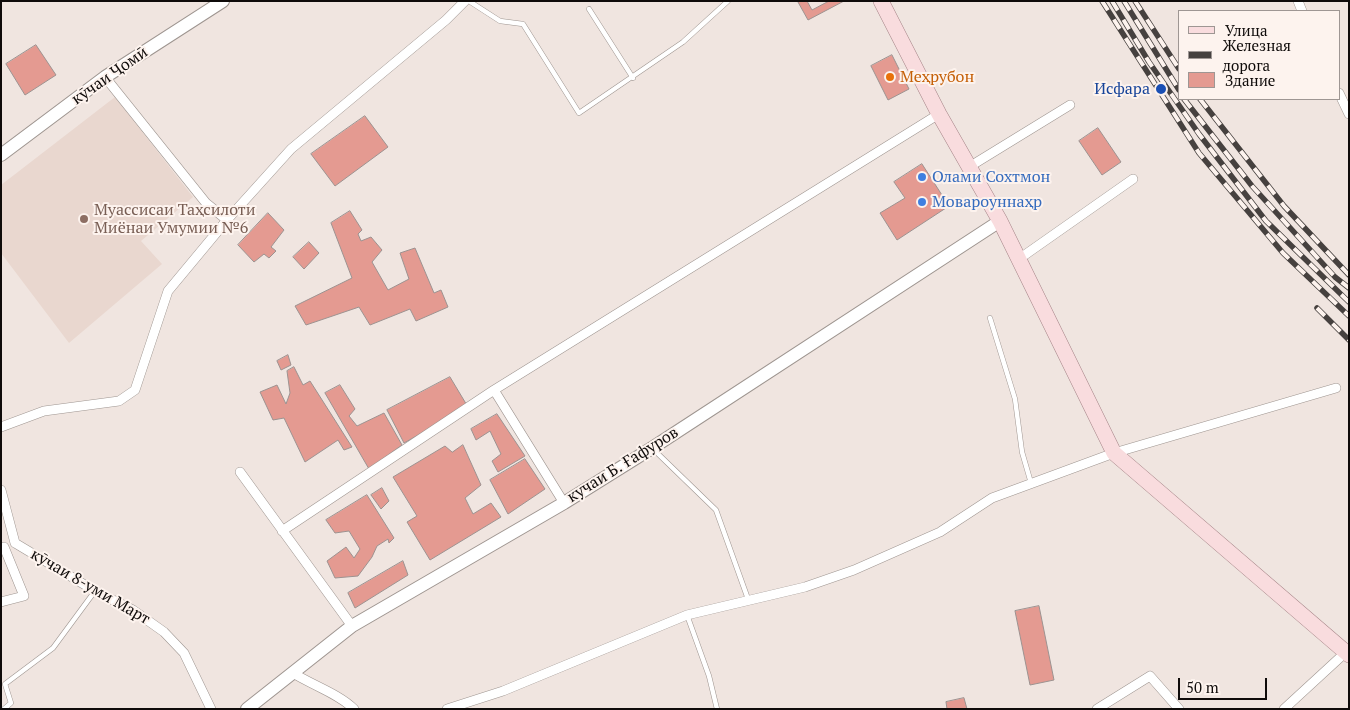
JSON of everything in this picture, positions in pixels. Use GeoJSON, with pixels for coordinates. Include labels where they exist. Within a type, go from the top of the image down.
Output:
{"type":"FeatureCollection","features":[{"type":"Feature","properties":{"kind":"main road"},"geometry":{"type":"LineString","coordinates":[[881,1],[939,114],[1000,221],[1114,453],[1347,654]]}},
{"type":"Feature","properties":{"kind":"street","name":"кӯчаи Ҷомӣ"},"geometry":{"type":"LineString","coordinates":[[1,155],[105,77],[223,1]]}},
{"type":"Feature","properties":{"kind":"street"},"geometry":{"type":"LineString","coordinates":[[1,426],[44,411],[119,401],[134,390],[168,291],[226,220],[291,149],[446,20],[465,1]]}},
{"type":"Feature","properties":{"kind":"street"},"geometry":{"type":"LineString","coordinates":[[105,77],[206,203],[226,220]]}},
{"type":"Feature","properties":{"kind":"street"},"geometry":{"type":"LineString","coordinates":[[1340,95],[1349,114]]}},
{"type":"Feature","properties":{"kind":"street"},"geometry":{"type":"LineString","coordinates":[[969,167],[1070,105]]}},
{"type":"Feature","properties":{"kind":"street"},"geometry":{"type":"LineString","coordinates":[[282,531],[494,390],[939,114]]}},
{"type":"Feature","properties":{"kind":"street"},"geometry":{"type":"LineString","coordinates":[[1019,259],[1132,179]]}},
{"type":"Feature","properties":{"kind":"street","name":"кучаи Б. Ғафуров"},"geometry":{"type":"LineString","coordinates":[[247,709],[352,626],[564,503],[652,448],[1000,221]]}},
{"type":"Feature","properties":{"kind":"street"},"geometry":{"type":"LineString","coordinates":[[447,709],[504,691],[687,616],[748,599],[805,587],[896,553],[940,532],[992,498],[1030,483],[1114,453],[1336,388]]}},
{"type":"Feature","properties":{"kind":"street"},"geometry":{"type":"LineString","coordinates":[[494,390],[564,503]]}},
{"type":"Feature","properties":{"kind":"street"},"geometry":{"type":"LineString","coordinates":[[240,472],[352,626]]}},
{"type":"Feature","properties":{"kind":"street"},"geometry":{"type":"LineString","coordinates":[[1,490],[15,543],[3,548],[24,596],[1,602]]}},
{"type":"Feature","properties":{"kind":"street","name":"кӯчаи 8-уми Март"},"geometry":{"type":"LineString","coordinates":[[15,543],[94,591],[133,610],[164,632],[184,652],[211,709]]}},
{"type":"Feature","properties":{"kind":"street"},"geometry":{"type":"LineString","coordinates":[[1284,709],[1347,654]]}},
{"type":"Feature","properties":{"kind":"street"},"geometry":{"type":"LineString","coordinates":[[293,673],[313,686],[347,701],[354,709]]}},
{"type":"Feature","properties":{"kind":"street"},"geometry":{"type":"LineString","coordinates":[[1097,709],[1150,676],[1179,709]]}},
{"type":"Feature","properties":{"kind":"lane"},"geometry":{"type":"LineString","coordinates":[[469,1],[500,21],[524,24],[579,113],[633,78],[683,42],[728,1]]}},
{"type":"Feature","properties":{"kind":"lane"},"geometry":{"type":"LineString","coordinates":[[588,9],[633,78]]}},
{"type":"Feature","properties":{"kind":"lane"},"geometry":{"type":"LineString","coordinates":[[990,318],[1015,399],[1022,452],[1030,483]]}},
{"type":"Feature","properties":{"kind":"lane"},"geometry":{"type":"LineString","coordinates":[[652,448],[716,510],[748,599]]}},
{"type":"Feature","properties":{"kind":"lane"},"geometry":{"type":"LineString","coordinates":[[4,709],[11,703],[4,684],[53,648],[94,591]]}},
{"type":"Feature","properties":{"kind":"lane"},"geometry":{"type":"LineString","coordinates":[[687,616],[709,676],[717,709]]}},
{"type":"Feature","properties":{"kind":"shaded area","name":"Муассисаи Таҳсилоти Миёнаи Умумии №6"},"geometry":{"type":"Polygon","coordinates":[[[115,97],[193,197],[141,241],[162,264],[69,343],[1,253],[1,185],[115,97]]]}},
{"type":"Feature","properties":{"kind":"building"},"geometry":{"type":"Polygon","coordinates":[[[807,1],[812,10],[829,1],[844,1],[808,20],[798,2],[807,1]]]}},
{"type":"Feature","properties":{"kind":"building"},"geometry":{"type":"Polygon","coordinates":[[[36,45],[56,75],[25,95],[6,64],[36,45]]]}},
{"type":"Feature","properties":{"kind":"building","name":"Меҳрубон"},"geometry":{"type":"Polygon","coordinates":[[[892,55],[909,89],[888,100],[871,66],[892,55]]]}},
{"type":"Feature","properties":{"kind":"building"},"geometry":{"type":"Polygon","coordinates":[[[365,116],[388,147],[335,186],[311,154],[365,116]]]}},
{"type":"Feature","properties":{"kind":"building"},"geometry":{"type":"Polygon","coordinates":[[[1098,128],[1121,162],[1102,175],[1079,141],[1098,128]]]}},
{"type":"Feature","properties":{"kind":"building","name":"Мовароуннаҳр"},"geometry":{"type":"Polygon","coordinates":[[[922,164],[949,206],[897,240],[880,213],[905,198],[894,182],[922,164]]]}},
{"type":"Feature","properties":{"kind":"building"},"geometry":{"type":"Polygon","coordinates":[[[350,211],[362,230],[358,234],[361,241],[371,237],[382,250],[372,262],[388,290],[409,279],[400,253],[415,248],[434,293],[441,290],[448,307],[416,321],[410,309],[370,325],[359,307],[306,325],[295,306],[352,278],[331,223],[350,211]]]}},
{"type":"Feature","properties":{"kind":"building"},"geometry":{"type":"Polygon","coordinates":[[[268,213],[284,230],[271,247],[276,251],[269,258],[264,254],[254,262],[238,245],[268,213]]]}},
{"type":"Feature","properties":{"kind":"building"},"geometry":{"type":"Polygon","coordinates":[[[309,242],[319,253],[304,269],[293,257],[309,242]]]}},
{"type":"Feature","properties":{"kind":"building"},"geometry":{"type":"Polygon","coordinates":[[[288,355],[291,365],[281,370],[277,361],[288,355]]]}},
{"type":"Feature","properties":{"kind":"building"},"geometry":{"type":"Polygon","coordinates":[[[294,367],[303,385],[310,381],[352,447],[344,450],[338,440],[305,462],[284,418],[273,420],[260,392],[277,385],[286,404],[290,393],[287,371],[294,367]]]}},
{"type":"Feature","properties":{"kind":"building"},"geometry":{"type":"Polygon","coordinates":[[[450,377],[468,407],[404,443],[387,410],[450,377]]]}},
{"type":"Feature","properties":{"kind":"building"},"geometry":{"type":"Polygon","coordinates":[[[340,385],[355,409],[349,416],[357,426],[384,413],[402,445],[369,469],[325,393],[340,385]]]}},
{"type":"Feature","properties":{"kind":"building"},"geometry":{"type":"Polygon","coordinates":[[[497,414],[525,456],[498,472],[492,461],[501,454],[490,431],[476,440],[471,429],[497,414]]]}},
{"type":"Feature","properties":{"kind":"building"},"geometry":{"type":"Polygon","coordinates":[[[463,445],[481,485],[465,498],[473,514],[491,503],[501,517],[430,560],[407,522],[417,516],[393,477],[445,446],[452,452],[463,445]]]}},
{"type":"Feature","properties":{"kind":"building"},"geometry":{"type":"Polygon","coordinates":[[[525,459],[545,489],[508,514],[490,480],[525,459]]]}},
{"type":"Feature","properties":{"kind":"building"},"geometry":{"type":"Polygon","coordinates":[[[382,488],[389,501],[381,509],[371,495],[382,488]]]}},
{"type":"Feature","properties":{"kind":"building"},"geometry":{"type":"Polygon","coordinates":[[[367,495],[394,538],[389,543],[388,539],[377,546],[372,557],[358,576],[335,578],[327,561],[346,547],[354,558],[360,549],[349,531],[335,533],[326,520],[367,495]]]}},
{"type":"Feature","properties":{"kind":"building"},"geometry":{"type":"Polygon","coordinates":[[[403,561],[408,575],[355,608],[348,593],[403,561]]]}},
{"type":"Feature","properties":{"kind":"building"},"geometry":{"type":"Polygon","coordinates":[[[1039,606],[1054,680],[1030,685],[1015,611],[1039,606]]]}},
{"type":"Feature","properties":{"kind":"building"},"geometry":{"type":"Polygon","coordinates":[[[964,698],[967,709],[947,709],[946,702],[964,698]]]}},
{"type":"Feature","properties":{"kind":"railway"},"geometry":{"type":"LineString","coordinates":[[1102,1],[1199,153],[1283,253],[1349,316]]}},
{"type":"Feature","properties":{"kind":"railway"},"geometry":{"type":"LineString","coordinates":[[1112,1],[1149,62],[1199,134],[1266,221],[1349,302]]}},
{"type":"Feature","properties":{"kind":"railway"},"geometry":{"type":"LineString","coordinates":[[1124,1],[1178,88]]}},
{"type":"Feature","properties":{"kind":"railway"},"geometry":{"type":"LineString","coordinates":[[1135,1],[1178,67]]}},
{"type":"Feature","properties":{"kind":"railway"},"geometry":{"type":"LineString","coordinates":[[1185,100],[1252,186],[1335,277],[1349,288]]}},
{"type":"Feature","properties":{"kind":"railway"},"geometry":{"type":"LineString","coordinates":[[1201,100],[1284,206],[1349,275]]}},
{"type":"Feature","properties":{"kind":"railway"},"geometry":{"type":"LineString","coordinates":[[1317,308],[1349,340]]}},
{"type":"Feature","properties":{"kind":"place","name":"Меҳрубон"},"geometry":{"type":"Point","coordinates":[890,77]}},
{"type":"Feature","properties":{"kind":"place","name":"Исфара"},"geometry":{"type":"Point","coordinates":[1161,89]}},
{"type":"Feature","properties":{"kind":"place","name":"Олами Сохтмон"},"geometry":{"type":"Point","coordinates":[922,177]}},
{"type":"Feature","properties":{"kind":"place","name":"Мовароуннаҳр"},"geometry":{"type":"Point","coordinates":[922,202]}},
{"type":"Feature","properties":{"kind":"place","name":"Муассисаи Таҳсилоти Миёнаи Умумии №6"},"geometry":{"type":"Point","coordinates":[84,219]}}]}
